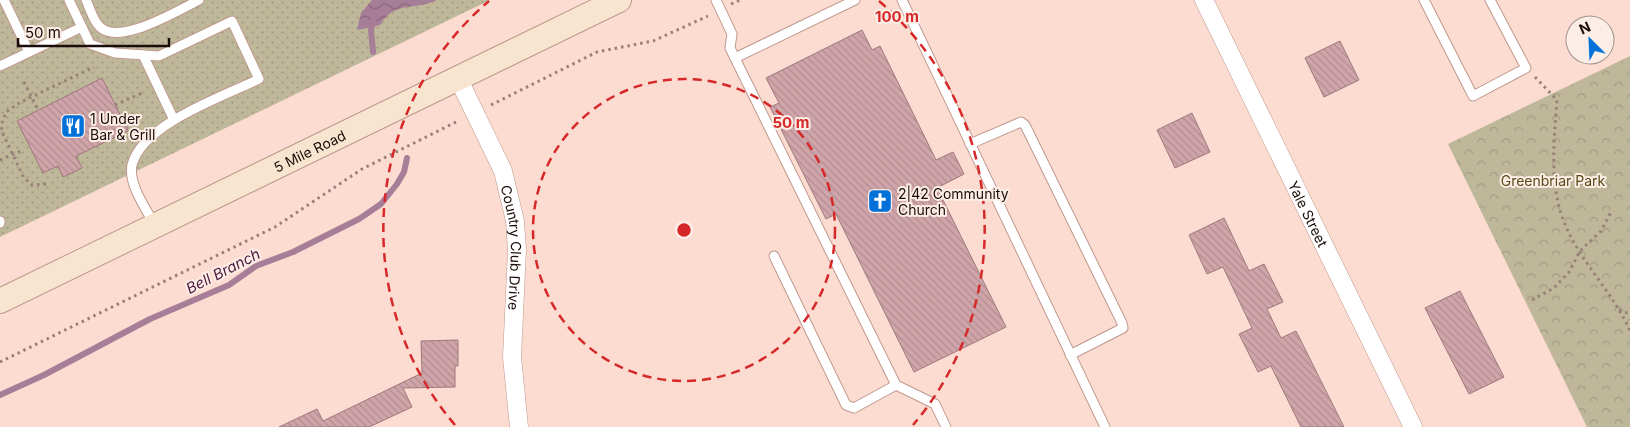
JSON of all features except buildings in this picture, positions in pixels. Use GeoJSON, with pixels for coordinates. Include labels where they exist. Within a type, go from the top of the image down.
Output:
{"type":"FeatureCollection","features":[{"type":"Feature","properties":{"kind":"main road","name":"5 Mile Road"},"geometry":{"type":"LineString","coordinates":[[0,301],[619,0]]}},
{"type":"Feature","properties":{"kind":"street","name":"Yale Street"},"geometry":{"type":"LineString","coordinates":[[1204,0],[1413,427]]}},
{"type":"Feature","properties":{"kind":"street","name":"Country Club Drive"},"geometry":{"type":"LineString","coordinates":[[458,78],[503,171],[515,221],[517,250],[512,357],[519,427]]}},
{"type":"Feature","properties":{"kind":"lane"},"geometry":{"type":"LineString","coordinates":[[4,0],[29,52]]}},
{"type":"Feature","properties":{"kind":"lane"},"geometry":{"type":"LineString","coordinates":[[69,0],[90,44],[115,53],[159,56],[232,21],[260,79],[165,124],[144,142],[132,165],[134,183],[155,225]]}},
{"type":"Feature","properties":{"kind":"lane"},"geometry":{"type":"LineString","coordinates":[[86,0],[100,28],[115,34],[137,29],[199,0]]}},
{"type":"Feature","properties":{"kind":"lane"},"geometry":{"type":"LineString","coordinates":[[716,0],[732,34],[730,48],[896,385],[935,404],[946,427]]}},
{"type":"Feature","properties":{"kind":"lane"},"geometry":{"type":"LineString","coordinates":[[736,58],[855,0]]}},
{"type":"Feature","properties":{"kind":"lane"},"geometry":{"type":"LineString","coordinates":[[902,0],[1105,427]]}},
{"type":"Feature","properties":{"kind":"lane"},"geometry":{"type":"LineString","coordinates":[[1424,0],[1473,96],[1526,68],[1490,0]]}},
{"type":"Feature","properties":{"kind":"lane"},"geometry":{"type":"LineString","coordinates":[[0,66],[82,27]]}},
{"type":"Feature","properties":{"kind":"lane"},"geometry":{"type":"LineString","coordinates":[[143,55],[174,120]]}},
{"type":"Feature","properties":{"kind":"lane"},"geometry":{"type":"LineString","coordinates":[[970,144],[1021,122],[1025,125],[1122,323],[1124,328],[1070,355]]}},
{"type":"Feature","properties":{"kind":"lane"},"geometry":{"type":"LineString","coordinates":[[774,256],[846,405],[854,408],[896,385]]}},
{"type":"Feature","properties":{"kind":"path"},"geometry":{"type":"LineString","coordinates":[[493,104],[597,52],[653,41],[740,0]]}},
{"type":"Feature","properties":{"kind":"path"},"geometry":{"type":"LineString","coordinates":[[46,184],[32,185],[24,178],[1,126],[6,112],[32,97],[94,67]]}},
{"type":"Feature","properties":{"kind":"path"},"geometry":{"type":"LineString","coordinates":[[1526,68],[1557,100],[1553,162],[1555,186],[1564,222],[1630,331]]}},
{"type":"Feature","properties":{"kind":"path"},"geometry":{"type":"LineString","coordinates":[[24,82],[38,110]]}},
{"type":"Feature","properties":{"kind":"path"},"geometry":{"type":"LineString","coordinates":[[116,105],[158,86]]}},
{"type":"Feature","properties":{"kind":"path"},"geometry":{"type":"LineString","coordinates":[[0,362],[275,227],[362,169],[456,122]]}},
{"type":"Feature","properties":{"kind":"path"},"geometry":{"type":"LineString","coordinates":[[0,160],[21,151]]}},
{"type":"Feature","properties":{"kind":"path"},"geometry":{"type":"LineString","coordinates":[[1532,300],[1554,288],[1568,272],[1580,251],[1601,231],[1611,212]]}},
{"type":"Feature","properties":{"kind":"path"},"geometry":{"type":"LineString","coordinates":[[1618,310],[1630,314]]}},
{"type":"Feature","properties":{"kind":"green space"},"geometry":{"type":"Polygon","coordinates":[[[0,0],[490,0],[0,237],[0,0]]]}},
{"type":"Feature","properties":{"kind":"green space","name":"Greenbriar Park"},"geometry":{"type":"Polygon","coordinates":[[[1630,56],[1630,427],[1587,427],[1448,144],[1611,65],[1615,65],[1630,56]]]}},
{"type":"Feature","properties":{"kind":"water"},"geometry":{"type":"Polygon","coordinates":[[[372,0],[437,0],[399,9],[386,17],[380,25],[357,30],[361,13],[372,0]]]}},
{"type":"Feature","properties":{"kind":"waterway","name":"Bell Branch"},"geometry":{"type":"LineString","coordinates":[[373,52],[371,30],[374,19]]}},
{"type":"Feature","properties":{"kind":"waterway","name":"Bell Branch"},"geometry":{"type":"LineString","coordinates":[[0,395],[44,375],[150,319],[229,285],[256,266],[293,252],[359,219],[381,204],[397,184],[404,172],[407,158]]}},
{"type":"Feature","properties":{"kind":"place","name":"1 Under Bar & Grill"},"geometry":{"type":"Point","coordinates":[73,126]}},
{"type":"Feature","properties":{"kind":"place","name":"2|42 Community Church"},"geometry":{"type":"Point","coordinates":[880,201]}}]}
